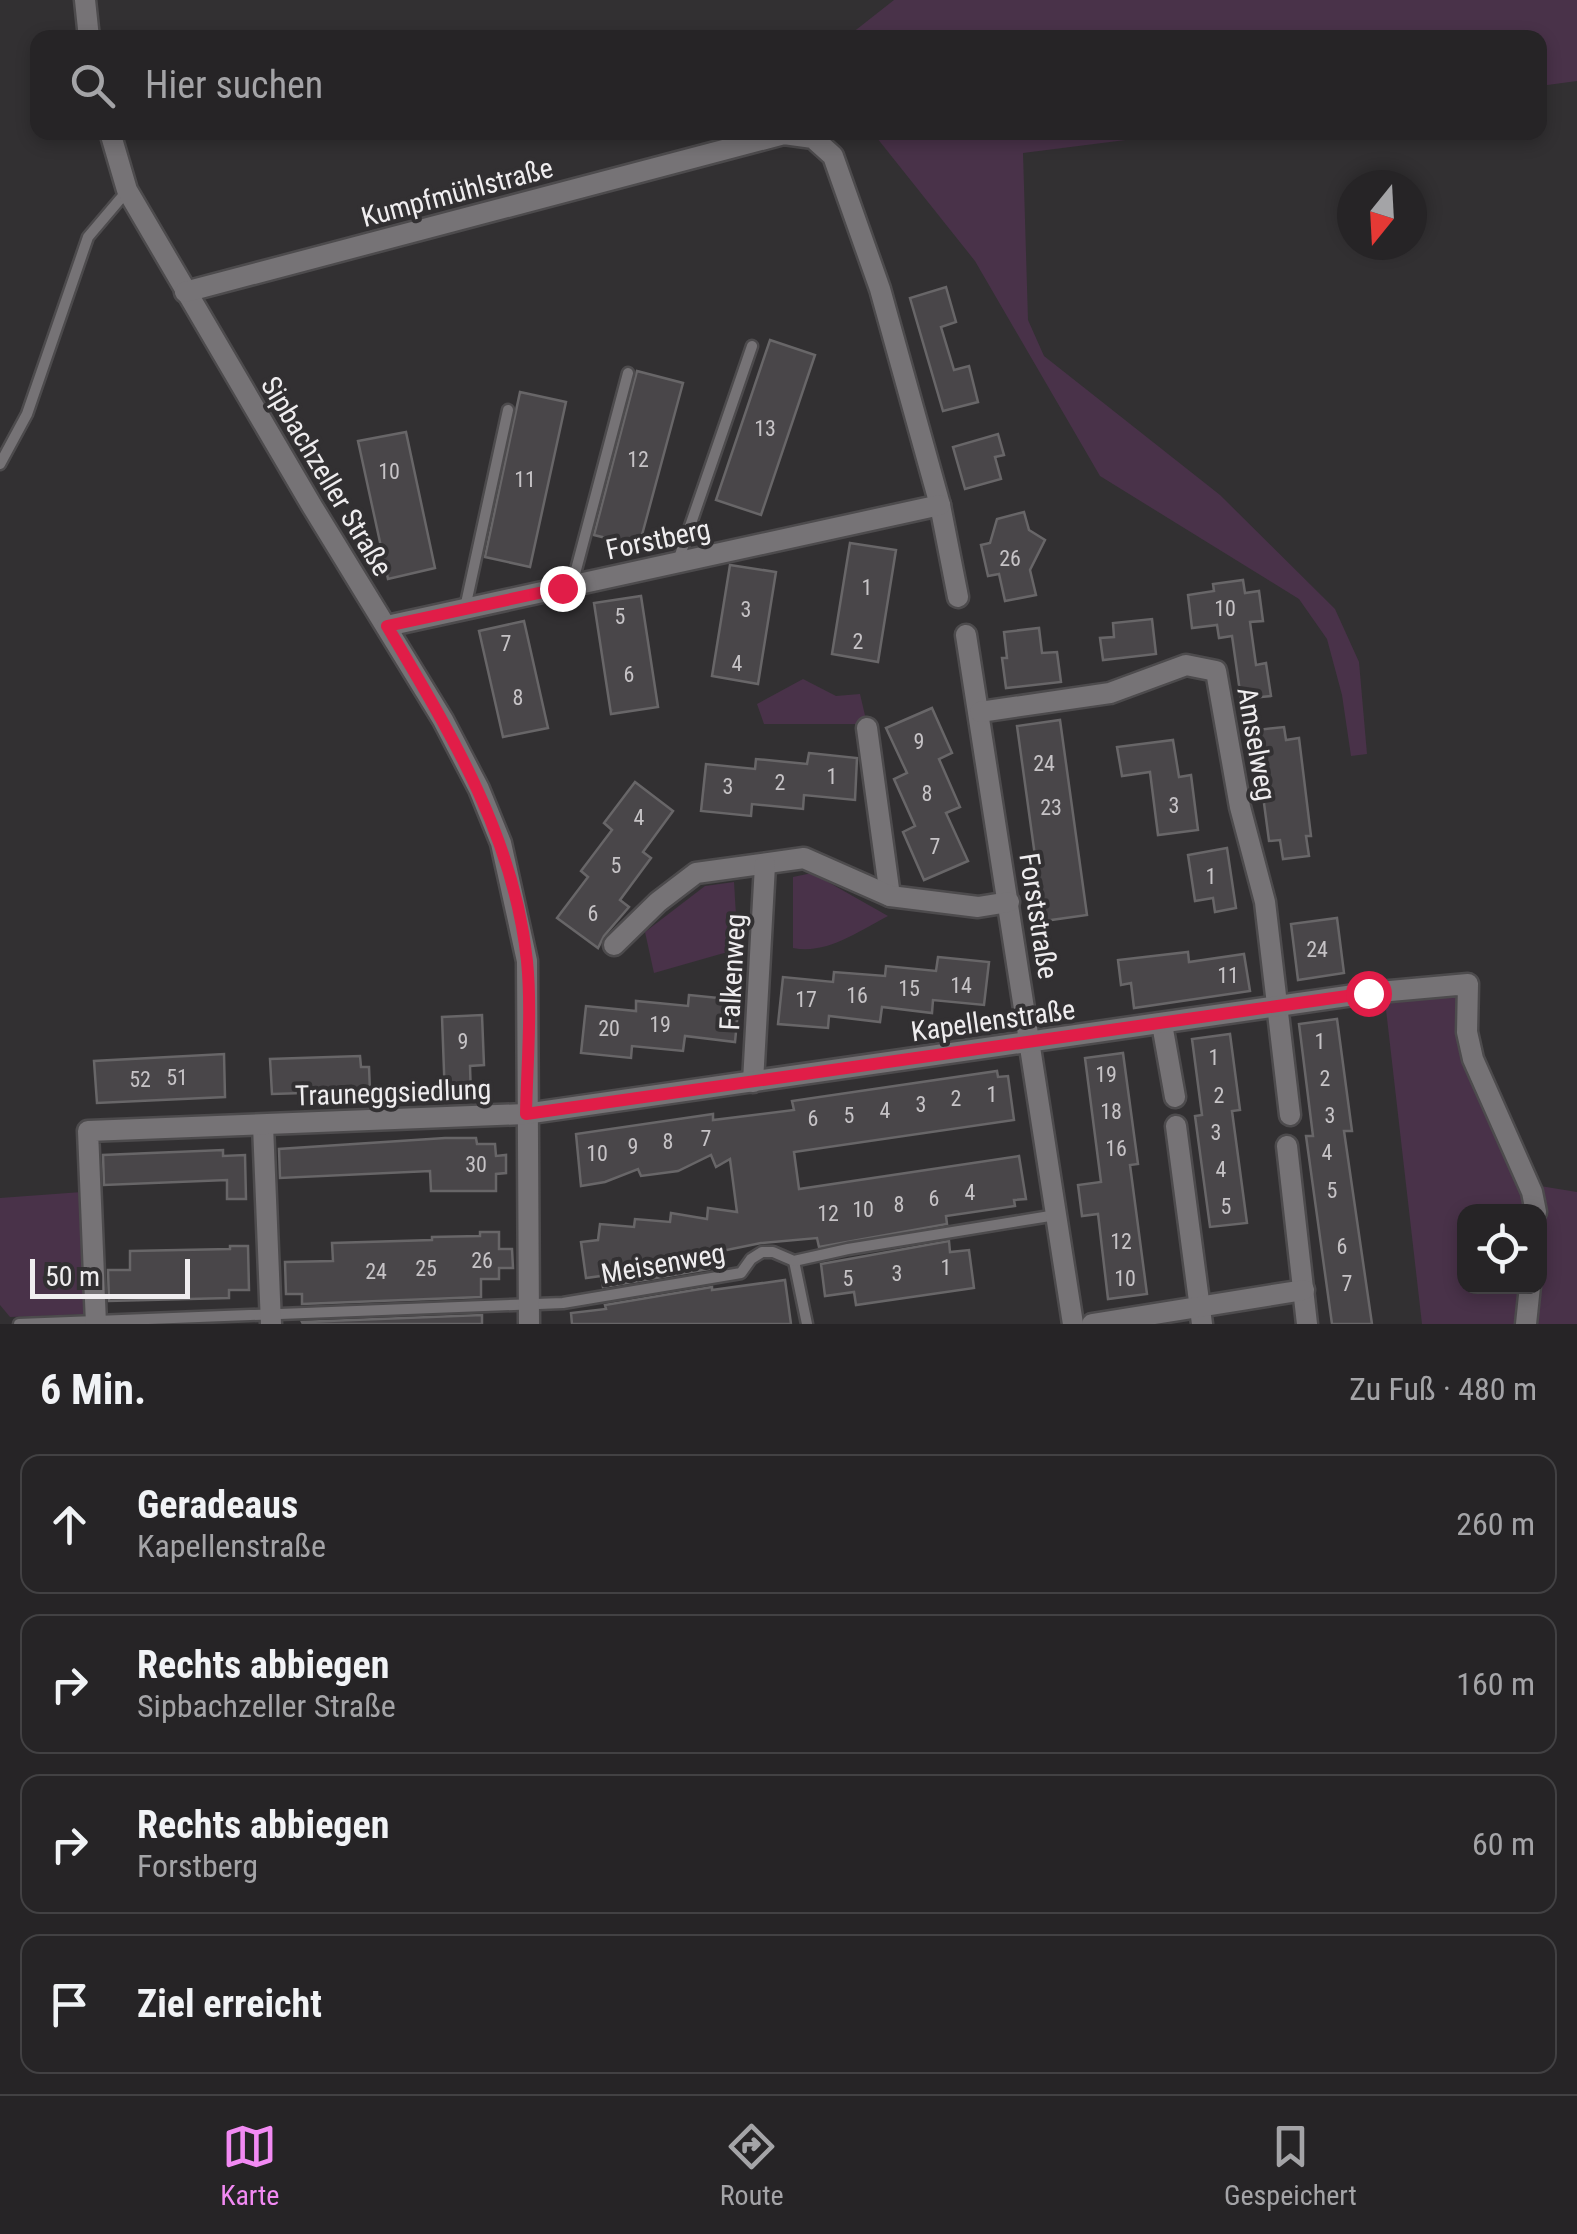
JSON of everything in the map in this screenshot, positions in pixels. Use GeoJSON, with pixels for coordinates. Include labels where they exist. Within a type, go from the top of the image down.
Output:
{"type":"FeatureCollection","features":[{"type":"Feature","properties":{"kind":"street"},"geometry":{"type":"LineString","coordinates":[[85,0],[88,30]]}},
{"type":"Feature","properties":{"kind":"street","name":"Sipbachzeller Straße"},"geometry":{"type":"LineString","coordinates":[[112,140],[127,190],[443,720],[501,842],[527,962],[529,1314]]}},
{"type":"Feature","properties":{"kind":"street","name":"Kumpfmühlstraße"},"geometry":{"type":"LineString","coordinates":[[185,292],[761,140]]}},
{"type":"Feature","properties":{"kind":"street","name":"Kumpfmühlstraße"},"geometry":{"type":"LineString","coordinates":[[815,140],[834,156],[880,289],[940,505]]}},
{"type":"Feature","properties":{"kind":"street"},"geometry":{"type":"LineString","coordinates":[[940,505],[958,597]]}},
{"type":"Feature","properties":{"kind":"street","name":"Forstberg"},"geometry":{"type":"LineString","coordinates":[[387,626],[940,505]]}},
{"type":"Feature","properties":{"kind":"street","name":"Forststraße"},"geometry":{"type":"LineString","coordinates":[[966,635],[1074,1324]]}},
{"type":"Feature","properties":{"kind":"street","name":"Amselweg"},"geometry":{"type":"LineString","coordinates":[[980,712],[1110,693],[1186,665],[1216,671],[1240,807],[1266,902],[1277,1006]]}},
{"type":"Feature","properties":{"kind":"street"},"geometry":{"type":"LineString","coordinates":[[867,728],[890,896]]}},
{"type":"Feature","properties":{"kind":"street"},"geometry":{"type":"LineString","coordinates":[[614,945],[658,902],[696,873],[804,858],[890,896],[978,907],[1010,902]]}},
{"type":"Feature","properties":{"kind":"street","name":"Falkenweg"},"geometry":{"type":"LineString","coordinates":[[753,1082],[765,865]]}},
{"type":"Feature","properties":{"kind":"street","name":"Kapellenstraße"},"geometry":{"type":"LineString","coordinates":[[526,1114],[1368,993],[1468,984],[1472,1058],[1534,1204]]}},
{"type":"Feature","properties":{"kind":"street"},"geometry":{"type":"LineString","coordinates":[[1277,1006],[1290,1115]]}},
{"type":"Feature","properties":{"kind":"street"},"geometry":{"type":"LineString","coordinates":[[1162,1024],[1175,1098]]}},
{"type":"Feature","properties":{"kind":"street","name":"Trauneggsiedlung"},"geometry":{"type":"LineString","coordinates":[[96,1322],[88,1132],[526,1114]]}},
{"type":"Feature","properties":{"kind":"street","name":"Trauneggsiedlung"},"geometry":{"type":"LineString","coordinates":[[263,1125],[270,1319]]}},
{"type":"Feature","properties":{"kind":"street"},"geometry":{"type":"LineString","coordinates":[[1176,1126],[1201,1316]]}},
{"type":"Feature","properties":{"kind":"street"},"geometry":{"type":"LineString","coordinates":[[1287,1146],[1307,1324]]}},
{"type":"Feature","properties":{"kind":"street"},"geometry":{"type":"LineString","coordinates":[[1092,1324],[1201,1316],[1304,1290]]}},
{"type":"Feature","properties":{"kind":"street"},"geometry":{"type":"LineString","coordinates":[[1526,1324],[1529,1294]]}},
{"type":"Feature","properties":{"kind":"lane"},"geometry":{"type":"LineString","coordinates":[[0,464],[27,414],[88,237],[127,190]]}},
{"type":"Feature","properties":{"kind":"lane"},"geometry":{"type":"LineString","coordinates":[[678,562],[752,346]]}},
{"type":"Feature","properties":{"kind":"lane"},"geometry":{"type":"LineString","coordinates":[[571,586],[628,373]]}},
{"type":"Feature","properties":{"kind":"lane"},"geometry":{"type":"LineString","coordinates":[[464,609],[508,410]]}},
{"type":"Feature","properties":{"kind":"lane","name":"Meisenweg"},"geometry":{"type":"LineString","coordinates":[[529,1314],[562,1303],[742,1273],[751,1259],[762,1252],[773,1252],[794,1262],[848,1249],[1057,1214]]}},
{"type":"Feature","properties":{"kind":"lane"},"geometry":{"type":"LineString","coordinates":[[794,1262],[806,1324]]}},
{"type":"Feature","properties":{"kind":"lane"},"geometry":{"type":"LineString","coordinates":[[19,1324],[529,1314]]}},
{"type":"Feature","properties":{"kind":"shaded area"},"geometry":{"type":"Polygon","coordinates":[[[894,0],[1577,0],[1577,81],[1547,85],[1547,30],[856,30],[894,0]]]}},
{"type":"Feature","properties":{"kind":"shaded area"},"geometry":{"type":"Polygon","coordinates":[[[879,140],[1126,140],[1023,153],[1028,320],[1044,356],[1220,495],[1335,609],[1359,662],[1367,754],[1351,756],[1342,695],[1327,639],[1299,599],[1100,476],[975,261],[879,140]]]}},
{"type":"Feature","properties":{"kind":"shaded area"},"geometry":{"type":"Polygon","coordinates":[[[803,679],[836,696],[860,694],[867,724],[764,724],[757,704],[803,679]]]}},
{"type":"Feature","properties":{"kind":"shaded area"},"geometry":{"type":"Polygon","coordinates":[[[812,873],[888,916],[830,945],[793,948],[793,877],[812,873]]]}},
{"type":"Feature","properties":{"kind":"shaded area"},"geometry":{"type":"Polygon","coordinates":[[[734,882],[738,949],[654,973],[645,932],[705,886],[734,882]]]}},
{"type":"Feature","properties":{"kind":"shaded area"},"geometry":{"type":"Polygon","coordinates":[[[1468,984],[1467,1032],[1528,1184],[1577,1192],[1577,1324],[1422,1324],[1384,992],[1468,984]]]}},
{"type":"Feature","properties":{"kind":"shaded area"},"geometry":{"type":"Polygon","coordinates":[[[82,1192],[88,1314],[10,1317],[0,1305],[0,1198],[82,1192]]]}},
{"type":"Feature","properties":{"kind":"building"},"geometry":{"type":"Polygon","coordinates":[[[946,287],[956,322],[941,327],[954,370],[969,366],[978,402],[943,411],[910,298],[946,287]]]}},
{"type":"Feature","properties":{"kind":"building"},"geometry":{"type":"Polygon","coordinates":[[[770,340],[815,355],[761,515],[716,500],[770,340]]]}},
{"type":"Feature","properties":{"kind":"building"},"geometry":{"type":"Polygon","coordinates":[[[637,371],[683,383],[639,546],[594,535],[637,371]]]}},
{"type":"Feature","properties":{"kind":"building"},"geometry":{"type":"Polygon","coordinates":[[[520,392],[566,402],[530,567],[485,557],[520,392]]]}},
{"type":"Feature","properties":{"kind":"building"},"geometry":{"type":"Polygon","coordinates":[[[406,432],[435,568],[388,579],[358,441],[406,432]]]}},
{"type":"Feature","properties":{"kind":"building"},"geometry":{"type":"Polygon","coordinates":[[[998,434],[1004,455],[995,457],[1001,479],[965,489],[953,447],[998,434]]]}},
{"type":"Feature","properties":{"kind":"building"},"geometry":{"type":"Polygon","coordinates":[[[1024,512],[1029,530],[1045,540],[1030,570],[1036,595],[1005,601],[999,574],[988,576],[981,545],[990,543],[997,519],[1024,512]]]}},
{"type":"Feature","properties":{"kind":"building"},"geometry":{"type":"Polygon","coordinates":[[[850,543],[896,550],[878,662],[832,654],[850,543]]]}},
{"type":"Feature","properties":{"kind":"building"},"geometry":{"type":"Polygon","coordinates":[[[730,565],[776,572],[758,684],[712,676],[730,565]]]}},
{"type":"Feature","properties":{"kind":"building"},"geometry":{"type":"Polygon","coordinates":[[[1243,580],[1245,593],[1259,591],[1263,621],[1250,622],[1256,665],[1266,663],[1271,696],[1241,699],[1232,636],[1219,638],[1217,625],[1192,628],[1188,595],[1214,591],[1213,584],[1243,580]]]}},
{"type":"Feature","properties":{"kind":"building"},"geometry":{"type":"Polygon","coordinates":[[[641,596],[658,707],[611,714],[594,603],[641,596]]]}},
{"type":"Feature","properties":{"kind":"building"},"geometry":{"type":"Polygon","coordinates":[[[1152,619],[1156,654],[1103,660],[1100,638],[1114,637],[1113,623],[1152,619]]]}},
{"type":"Feature","properties":{"kind":"building"},"geometry":{"type":"Polygon","coordinates":[[[524,621],[548,728],[503,737],[479,631],[524,621]]]}},
{"type":"Feature","properties":{"kind":"building"},"geometry":{"type":"Polygon","coordinates":[[[1039,628],[1042,653],[1057,652],[1061,682],[1006,688],[1004,632],[1039,628]]]}},
{"type":"Feature","properties":{"kind":"building"},"geometry":{"type":"Polygon","coordinates":[[[932,708],[952,753],[939,759],[960,807],[946,813],[968,861],[924,880],[903,832],[915,826],[894,779],[907,773],[886,728],[932,708]]]}},
{"type":"Feature","properties":{"kind":"building"},"geometry":{"type":"Polygon","coordinates":[[[1060,720],[1087,915],[1044,921],[1017,726],[1060,720]]]}},
{"type":"Feature","properties":{"kind":"building"},"geometry":{"type":"Polygon","coordinates":[[[1284,727],[1286,740],[1299,738],[1311,836],[1306,836],[1309,856],[1283,859],[1280,840],[1269,841],[1260,773],[1254,773],[1248,731],[1284,727]]]}},
{"type":"Feature","properties":{"kind":"building"},"geometry":{"type":"Polygon","coordinates":[[[1173,740],[1179,777],[1191,775],[1198,830],[1158,835],[1150,772],[1122,776],[1117,747],[1173,740]]]}},
{"type":"Feature","properties":{"kind":"building"},"geometry":{"type":"Polygon","coordinates":[[[809,753],[857,758],[855,800],[804,795],[803,809],[752,804],[751,816],[701,811],[706,764],[755,769],[756,759],[807,764],[809,753]]]}},
{"type":"Feature","properties":{"kind":"building"},"geometry":{"type":"Polygon","coordinates":[[[635,782],[673,811],[643,852],[651,858],[620,900],[629,907],[598,948],[557,918],[588,877],[581,871],[612,830],[604,823],[635,782]]]}},
{"type":"Feature","properties":{"kind":"building"},"geometry":{"type":"Polygon","coordinates":[[[1227,848],[1236,908],[1215,912],[1213,898],[1195,901],[1188,855],[1227,848]]]}},
{"type":"Feature","properties":{"kind":"building"},"geometry":{"type":"Polygon","coordinates":[[[1337,918],[1344,973],[1298,980],[1291,924],[1337,918]]]}},
{"type":"Feature","properties":{"kind":"building"},"geometry":{"type":"Polygon","coordinates":[[[1188,952],[1189,962],[1244,954],[1250,991],[1134,1008],[1131,983],[1121,985],[1118,960],[1188,952]]]}},
{"type":"Feature","properties":{"kind":"building"},"geometry":{"type":"Polygon","coordinates":[[[938,957],[989,962],[984,1005],[933,1000],[932,1013],[882,1007],[880,1022],[829,1016],[828,1028],[778,1024],[783,977],[833,982],[834,972],[885,976],[886,966],[936,971],[938,957]]]}},
{"type":"Feature","properties":{"kind":"building"},"geometry":{"type":"Polygon","coordinates":[[[689,995],[739,1000],[735,1042],[685,1036],[683,1051],[632,1046],[631,1058],[581,1053],[586,1006],[636,1011],[636,1001],[688,1006],[689,995]]]}},
{"type":"Feature","properties":{"kind":"building"},"geometry":{"type":"Polygon","coordinates":[[[482,1015],[484,1065],[470,1066],[471,1097],[445,1098],[442,1017],[482,1015]]]}},
{"type":"Feature","properties":{"kind":"building"},"geometry":{"type":"Polygon","coordinates":[[[1337,1019],[1352,1131],[1344,1131],[1372,1324],[1332,1324],[1306,1136],[1313,1136],[1299,1024],[1337,1019]]]}},
{"type":"Feature","properties":{"kind":"building"},"geometry":{"type":"Polygon","coordinates":[[[1230,1034],[1240,1110],[1232,1111],[1247,1223],[1210,1227],[1195,1116],[1202,1115],[1192,1039],[1230,1034]]]}},
{"type":"Feature","properties":{"kind":"building"},"geometry":{"type":"Polygon","coordinates":[[[1123,1053],[1138,1164],[1130,1165],[1147,1294],[1108,1299],[1098,1214],[1082,1216],[1078,1185],[1101,1182],[1085,1058],[1123,1053]]]}},
{"type":"Feature","properties":{"kind":"building"},"geometry":{"type":"Polygon","coordinates":[[[224,1054],[225,1097],[97,1103],[94,1061],[224,1054]]]}},
{"type":"Feature","properties":{"kind":"building"},"geometry":{"type":"Polygon","coordinates":[[[360,1056],[361,1067],[369,1067],[370,1091],[272,1094],[270,1059],[360,1056]]]}},
{"type":"Feature","properties":{"kind":"building"},"geometry":{"type":"Polygon","coordinates":[[[997,1071],[998,1077],[1008,1076],[1014,1120],[794,1152],[799,1189],[1019,1156],[1026,1199],[1014,1200],[1015,1206],[946,1216],[947,1224],[819,1247],[817,1238],[761,1243],[707,1254],[709,1269],[603,1287],[601,1276],[586,1278],[581,1242],[598,1240],[600,1224],[634,1227],[635,1219],[670,1222],[671,1213],[707,1219],[708,1208],[737,1212],[730,1159],[716,1167],[711,1155],[678,1171],[641,1176],[638,1169],[605,1182],[581,1186],[576,1134],[713,1114],[713,1120],[794,1110],[792,1101],[997,1071]]]}},
{"type":"Feature","properties":{"kind":"building"},"geometry":{"type":"Polygon","coordinates":[[[476,1138],[477,1144],[495,1144],[496,1156],[506,1155],[506,1173],[496,1174],[496,1191],[431,1191],[430,1171],[280,1178],[279,1149],[476,1138]]]}},
{"type":"Feature","properties":{"kind":"building"},"geometry":{"type":"Polygon","coordinates":[[[223,1150],[223,1156],[245,1155],[246,1199],[227,1199],[227,1180],[104,1185],[103,1155],[223,1150]]]}},
{"type":"Feature","properties":{"kind":"building"},"geometry":{"type":"Polygon","coordinates":[[[480,1232],[499,1232],[499,1249],[512,1249],[513,1268],[499,1268],[499,1279],[481,1279],[481,1297],[302,1304],[302,1294],[286,1294],[285,1262],[333,1261],[332,1243],[432,1240],[480,1236],[480,1232]]]}},
{"type":"Feature","properties":{"kind":"building"},"geometry":{"type":"Polygon","coordinates":[[[949,1241],[950,1252],[969,1250],[974,1288],[856,1305],[854,1292],[825,1296],[821,1264],[949,1241]]]}},
{"type":"Feature","properties":{"kind":"building"},"geometry":{"type":"Polygon","coordinates":[[[248,1246],[249,1290],[229,1290],[229,1298],[109,1301],[108,1270],[130,1270],[130,1251],[248,1246]]]}},
{"type":"Feature","properties":{"kind":"building"},"geometry":{"type":"Polygon","coordinates":[[[785,1280],[791,1324],[572,1324],[571,1313],[606,1309],[605,1305],[712,1287],[785,1280]]]}},
{"type":"Feature","properties":{"kind":"building"},"geometry":{"type":"Polygon","coordinates":[[[482,1315],[482,1324],[302,1322],[482,1315]]]}},
{"type":"Feature","properties":{"kind":"route"},"geometry":{"type":"LineString","coordinates":[[562,588],[387,626],[443,720],[501,842],[527,962],[526,1114],[1368,993]]}}]}
